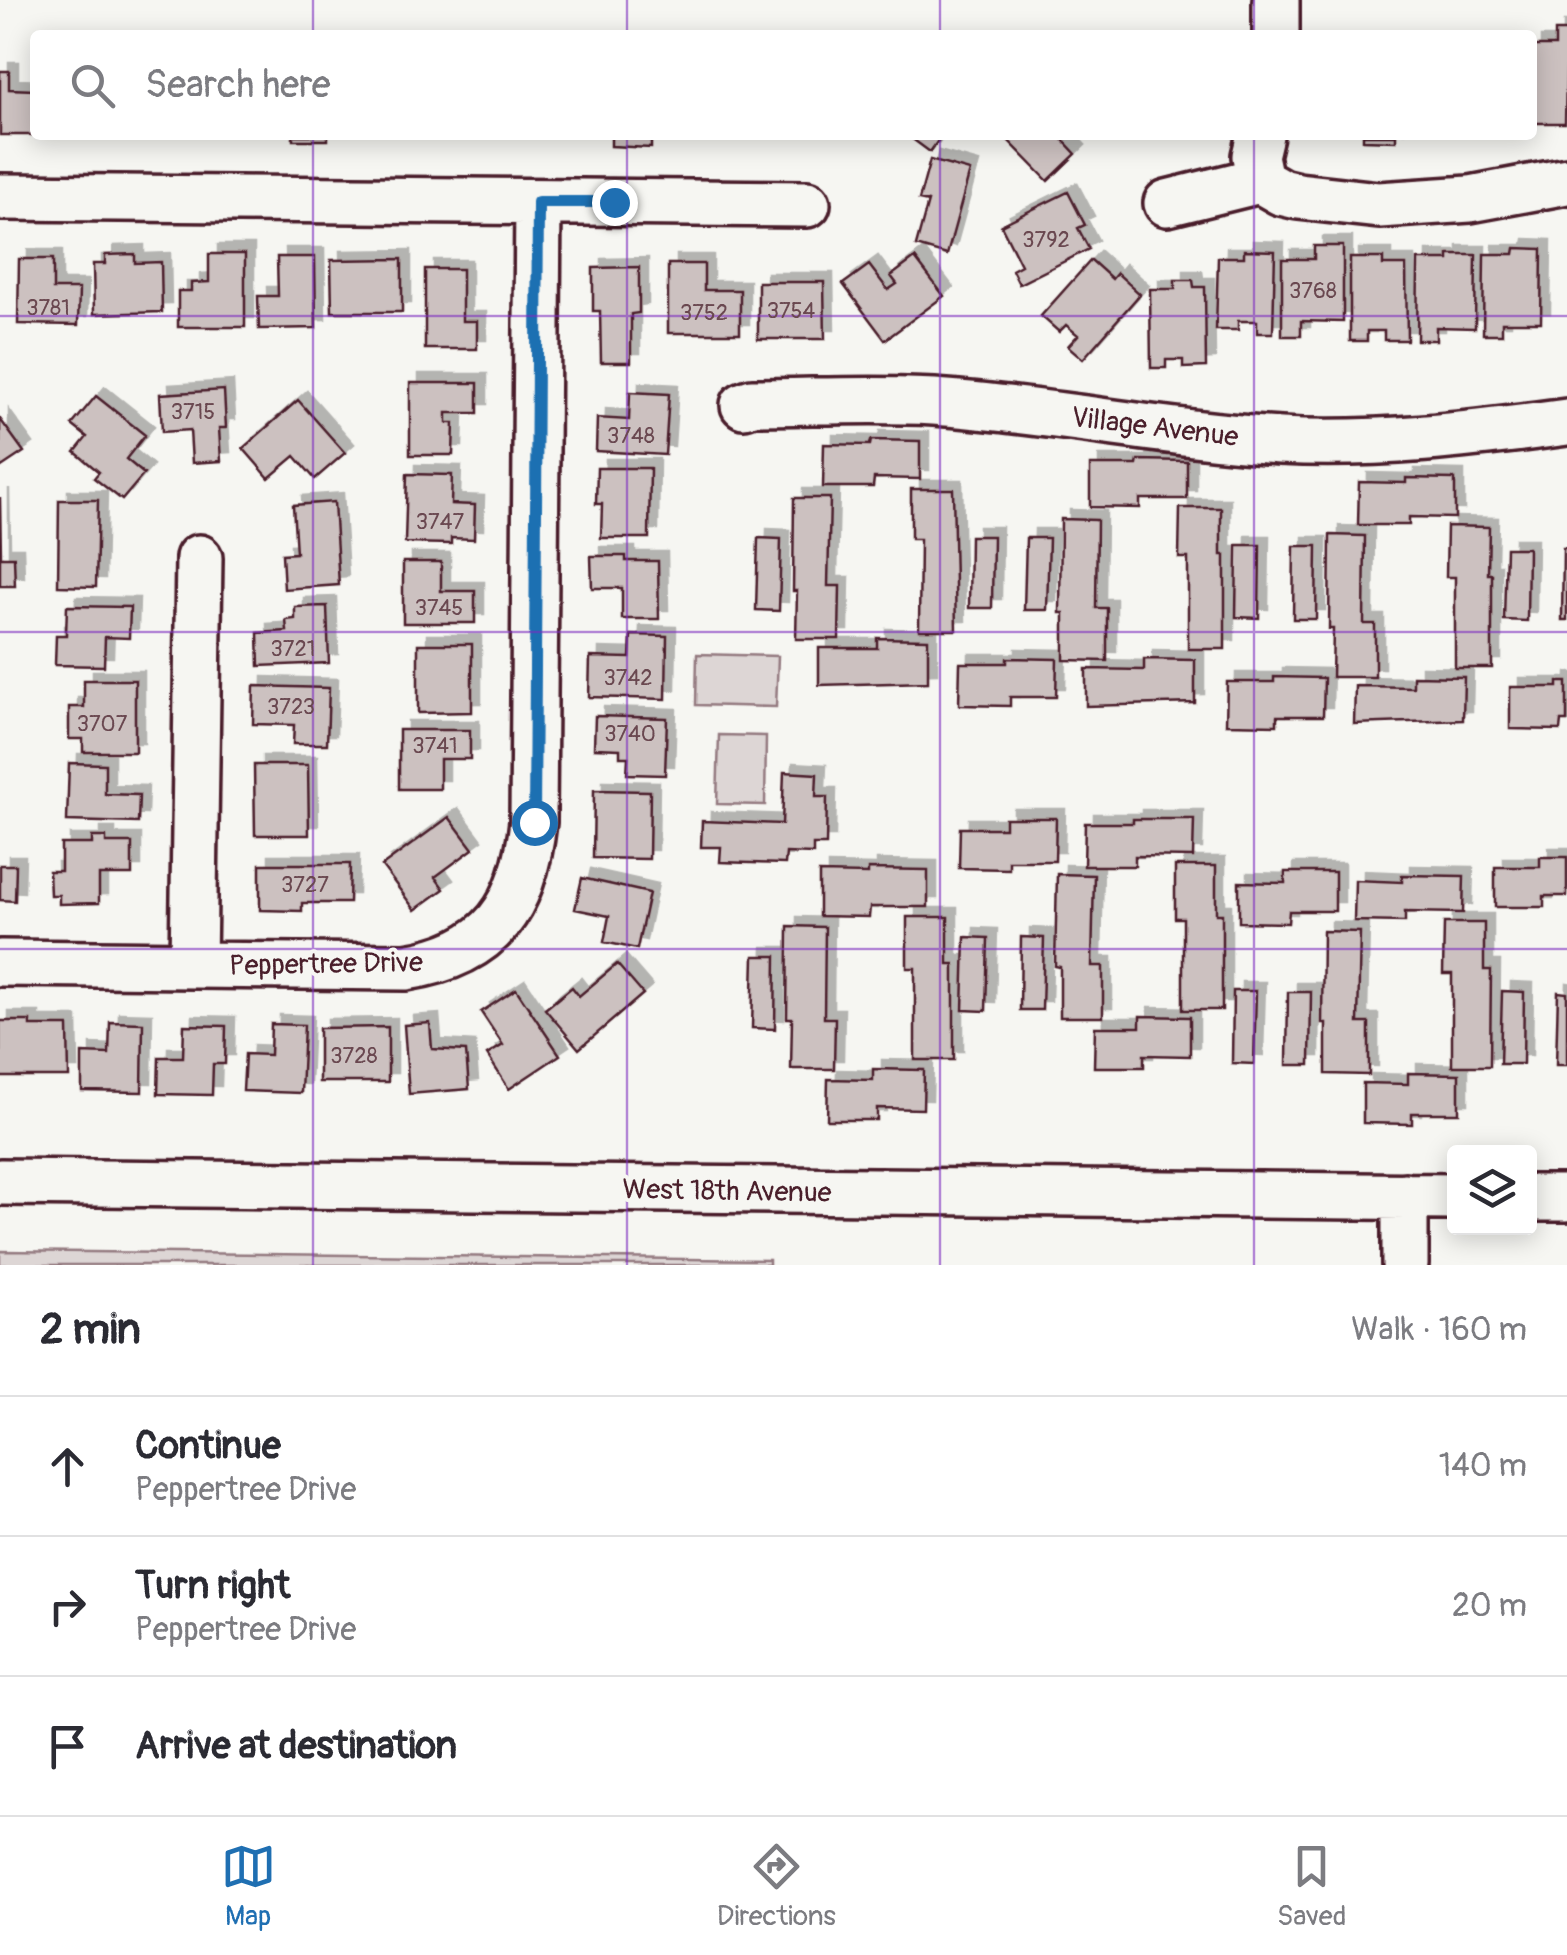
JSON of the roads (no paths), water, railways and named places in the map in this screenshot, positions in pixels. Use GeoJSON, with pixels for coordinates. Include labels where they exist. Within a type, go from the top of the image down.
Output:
{"type":"FeatureCollection","features":[{"type":"Feature","properties":{"kind":"street"},"geometry":{"type":"LineString","coordinates":[[1276,0],[1276,30]]}},
{"type":"Feature","properties":{"kind":"street"},"geometry":{"type":"LineString","coordinates":[[1259,140],[1255,156],[1260,180]]}},
{"type":"Feature","properties":{"kind":"street"},"geometry":{"type":"LineString","coordinates":[[1167,204],[1260,180],[1298,196],[1379,205],[1470,200],[1567,181]]}},
{"type":"Feature","properties":{"kind":"street"},"geometry":{"type":"LineString","coordinates":[[0,197],[807,204]]}},
{"type":"Feature","properties":{"kind":"street","name":"Peppertree Drive"},"geometry":{"type":"LineString","coordinates":[[0,963],[406,966],[460,954],[481,940],[502,917],[526,868],[534,822],[538,202]]}},
{"type":"Feature","properties":{"kind":"street","name":"Village Avenue"},"geometry":{"type":"LineString","coordinates":[[744,405],[928,402],[1012,408],[1283,441],[1446,436],[1567,422]]}},
{"type":"Feature","properties":{"kind":"street","name":"Peppertree Drive"},"geometry":{"type":"LineString","coordinates":[[194,964],[199,558]]}},
{"type":"Feature","properties":{"kind":"street","name":"West 18th Avenue"},"geometry":{"type":"LineString","coordinates":[[0,1182],[1447,1197]]}},
{"type":"Feature","properties":{"kind":"street"},"geometry":{"type":"LineString","coordinates":[[1404,1265],[1405,1196]]}},
{"type":"Feature","properties":{"kind":"street"},"geometry":{"type":"LineString","coordinates":[[1537,1198],[1567,1198]]}}]}
